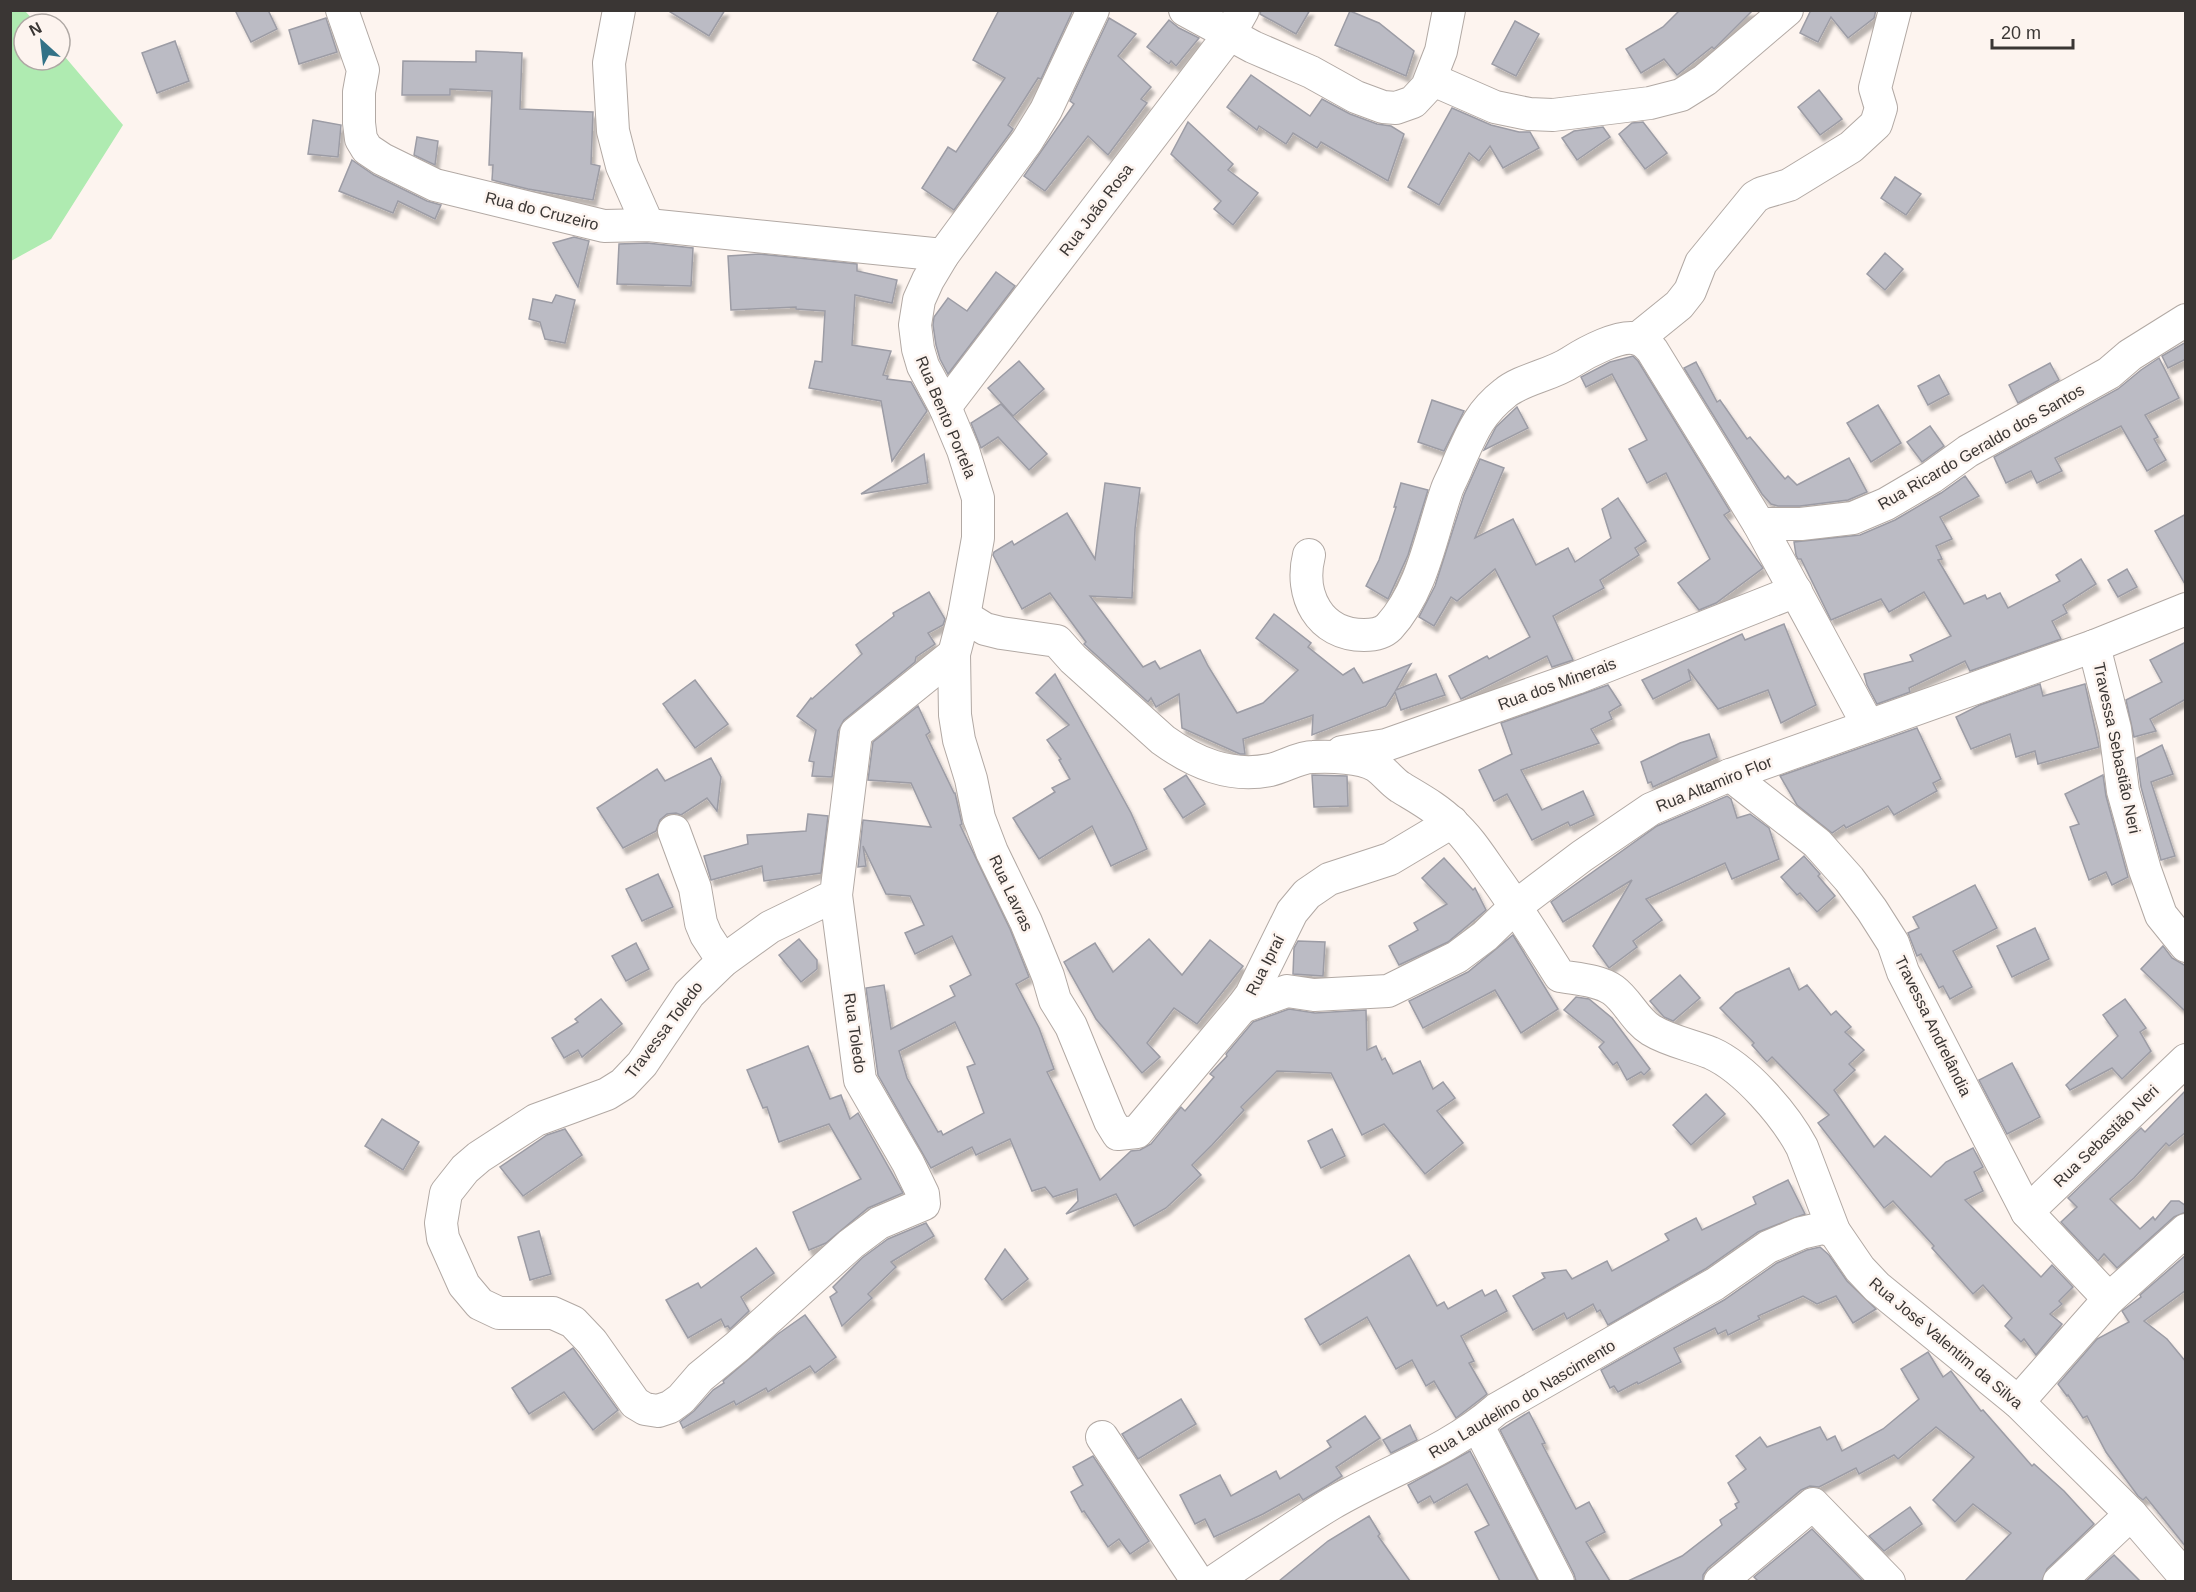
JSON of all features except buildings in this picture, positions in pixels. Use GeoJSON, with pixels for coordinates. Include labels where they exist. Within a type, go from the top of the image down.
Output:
{"type":"FeatureCollection","features":[{"type":"Feature","properties":{"kind":"street","name":"Rua do Cruzeiro"},"geometry":{"type":"LineString","coordinates":[[342,10],[363,70],[359,92],[361,139],[367,150],[435,184],[604,226],[648,225],[943,255]]}},
{"type":"Feature","properties":{"kind":"street"},"geometry":{"type":"LineString","coordinates":[[619,10],[609,63],[613,131],[622,166],[648,225]]}},
{"type":"Feature","properties":{"kind":"street","name":"Rua Bento Portela"},"geometry":{"type":"LineString","coordinates":[[954,654],[964,615],[978,538],[978,505],[973,476],[945,407],[923,366],[918,349],[915,312],[922,290],[943,255],[1006,172],[1046,110],[1093,10]]}},
{"type":"Feature","properties":{"kind":"street"},"geometry":{"type":"LineString","coordinates":[[1185,10],[1236,23],[1311,72],[1356,97],[1383,107],[1396,108],[1413,102],[1422,94],[1431,79],[1441,51],[1449,10]]}},
{"type":"Feature","properties":{"kind":"street"},"geometry":{"type":"LineString","coordinates":[[1431,79],[1495,107],[1529,114],[1553,115],[1650,103],[1681,95],[1706,80],[1787,10]]}},
{"type":"Feature","properties":{"kind":"street"},"geometry":{"type":"LineString","coordinates":[[1638,339],[1679,305],[1690,291],[1701,263],[1755,197],[1789,185],[1851,147],[1874,127],[1881,113],[1875,88],[1895,10]]}},
{"type":"Feature","properties":{"kind":"street","name":"Rua João Rosa"},"geometry":{"type":"LineString","coordinates":[[945,407],[1236,23]]}},
{"type":"Feature","properties":{"kind":"street"},"geometry":{"type":"LineString","coordinates":[[604,226],[622,166]]}},
{"type":"Feature","properties":{"kind":"street","name":"Rua Ricardo Geraldo dos Santos"},"geometry":{"type":"LineString","coordinates":[[1759,525],[1801,525],[1853,518],[1886,504],[1932,477],[1968,451],[2109,373],[2130,355],[2186,320]]}},
{"type":"Feature","properties":{"kind":"street"},"geometry":{"type":"LineString","coordinates":[[1309,555],[1305,572],[1308,596],[1322,618],[1329,624],[1355,635],[1376,634],[1388,628],[1414,590],[1452,478],[1469,436],[1480,418],[1506,392],[1566,365],[1584,353],[1603,345],[1622,338],[1638,339],[1652,350],[1759,525],[1868,725]]}},
{"type":"Feature","properties":{"kind":"street","name":"Rua dos Minerais"},"geometry":{"type":"LineString","coordinates":[[1311,756],[1386,745],[1576,678],[1796,591]]}},
{"type":"Feature","properties":{"kind":"street","name":"Rua Altamiro Flor"},"geometry":{"type":"LineString","coordinates":[[1242,1007],[1287,991],[1314,995],[1388,991],[1457,957],[1485,936],[1516,906],[1582,856],[1651,809],[1730,775],[2184,613]]}},
{"type":"Feature","properties":{"kind":"street","name":"Rua José Valentim da Silva"},"geometry":{"type":"LineString","coordinates":[[964,615],[985,629],[1014,636],[1057,641],[1073,659],[1163,740],[1178,751],[1211,767],[1249,772],[1270,770],[1311,756],[1363,760],[1377,766],[1397,785],[1452,822],[1470,842],[1516,906],[1560,976],[1596,983],[1612,990],[1643,1025],[1654,1032],[1720,1058],[1751,1083],[1796,1136],[1834,1231],[1860,1269],[1877,1287],[2018,1402],[2131,1514],[2186,1578]]}},
{"type":"Feature","properties":{"kind":"street","name":"Travessa Sebastião Neri"},"geometry":{"type":"LineString","coordinates":[[2094,646],[2115,729],[2123,791],[2145,870],[2161,915],[2186,946]]}},
{"type":"Feature","properties":{"kind":"street","name":"Rua Toledo"},"geometry":{"type":"LineString","coordinates":[[681,1399],[700,1377],[738,1346],[851,1244],[879,1223],[924,1204],[923,1194],[908,1163],[860,1080],[836,895],[856,733],[954,654]]}},
{"type":"Feature","properties":{"kind":"street","name":"Rua Lavras"},"geometry":{"type":"LineString","coordinates":[[954,654],[956,727],[971,779],[979,818],[1006,884],[1026,922],[1048,976],[1055,1000],[1071,1026],[1110,1121]]}},
{"type":"Feature","properties":{"kind":"street","name":"Travessa Andrelândia"},"geometry":{"type":"LineString","coordinates":[[1730,775],[1817,843],[1849,879],[1872,910],[1893,943],[1903,972],[2027,1212],[2109,1299]]}},
{"type":"Feature","properties":{"kind":"street","name":"Rua Ipraí"},"geometry":{"type":"LineString","coordinates":[[1110,1121],[1118,1134],[1137,1132],[1242,1007],[1251,994],[1292,912],[1307,894],[1329,879],[1390,859],[1452,822]]}},
{"type":"Feature","properties":{"kind":"street"},"geometry":{"type":"LineString","coordinates":[[674,831],[695,888],[701,923],[723,961]]}},
{"type":"Feature","properties":{"kind":"street","name":"Travessa Toledo"},"geometry":{"type":"LineString","coordinates":[[681,1399],[662,1410],[653,1411],[641,1408],[632,1400],[592,1342],[573,1322],[553,1313],[504,1314],[480,1304],[464,1285],[443,1238],[441,1230],[446,1193],[479,1156],[536,1120],[607,1094],[629,1079],[642,1064],[689,994],[723,961],[770,927],[836,895]]}},
{"type":"Feature","properties":{"kind":"street","name":"Rua Sebastião Neri"},"geometry":{"type":"LineString","coordinates":[[2027,1212],[2186,1060]]}},
{"type":"Feature","properties":{"kind":"street","name":"Rua Laudelino do Nascimento"},"geometry":{"type":"LineString","coordinates":[[1213,1581],[1332,1503],[1448,1446],[1478,1426],[1497,1409],[1715,1284],[1768,1247],[1802,1233],[1823,1228],[1834,1231]]}},
{"type":"Feature","properties":{"kind":"street"},"geometry":{"type":"LineString","coordinates":[[2018,1402],[2109,1299],[2186,1230]]}},
{"type":"Feature","properties":{"kind":"street"},"geometry":{"type":"LineString","coordinates":[[1478,1426],[1558,1581]]}},
{"type":"Feature","properties":{"kind":"street"},"geometry":{"type":"LineString","coordinates":[[1102,1437],[1198,1581]]}},
{"type":"Feature","properties":{"kind":"street"},"geometry":{"type":"LineString","coordinates":[[1720,1581],[1813,1504],[1888,1581]]}},
{"type":"Feature","properties":{"kind":"street"},"geometry":{"type":"LineString","coordinates":[[2059,1581],[2131,1514]]}},
{"type":"Feature","properties":{"kind":"green space"},"geometry":{"type":"Polygon","coordinates":[[[11,10],[26,12],[12,12],[12,72],[72,72],[72,65],[123,125],[51,239],[11,261],[11,10]]]}}]}
